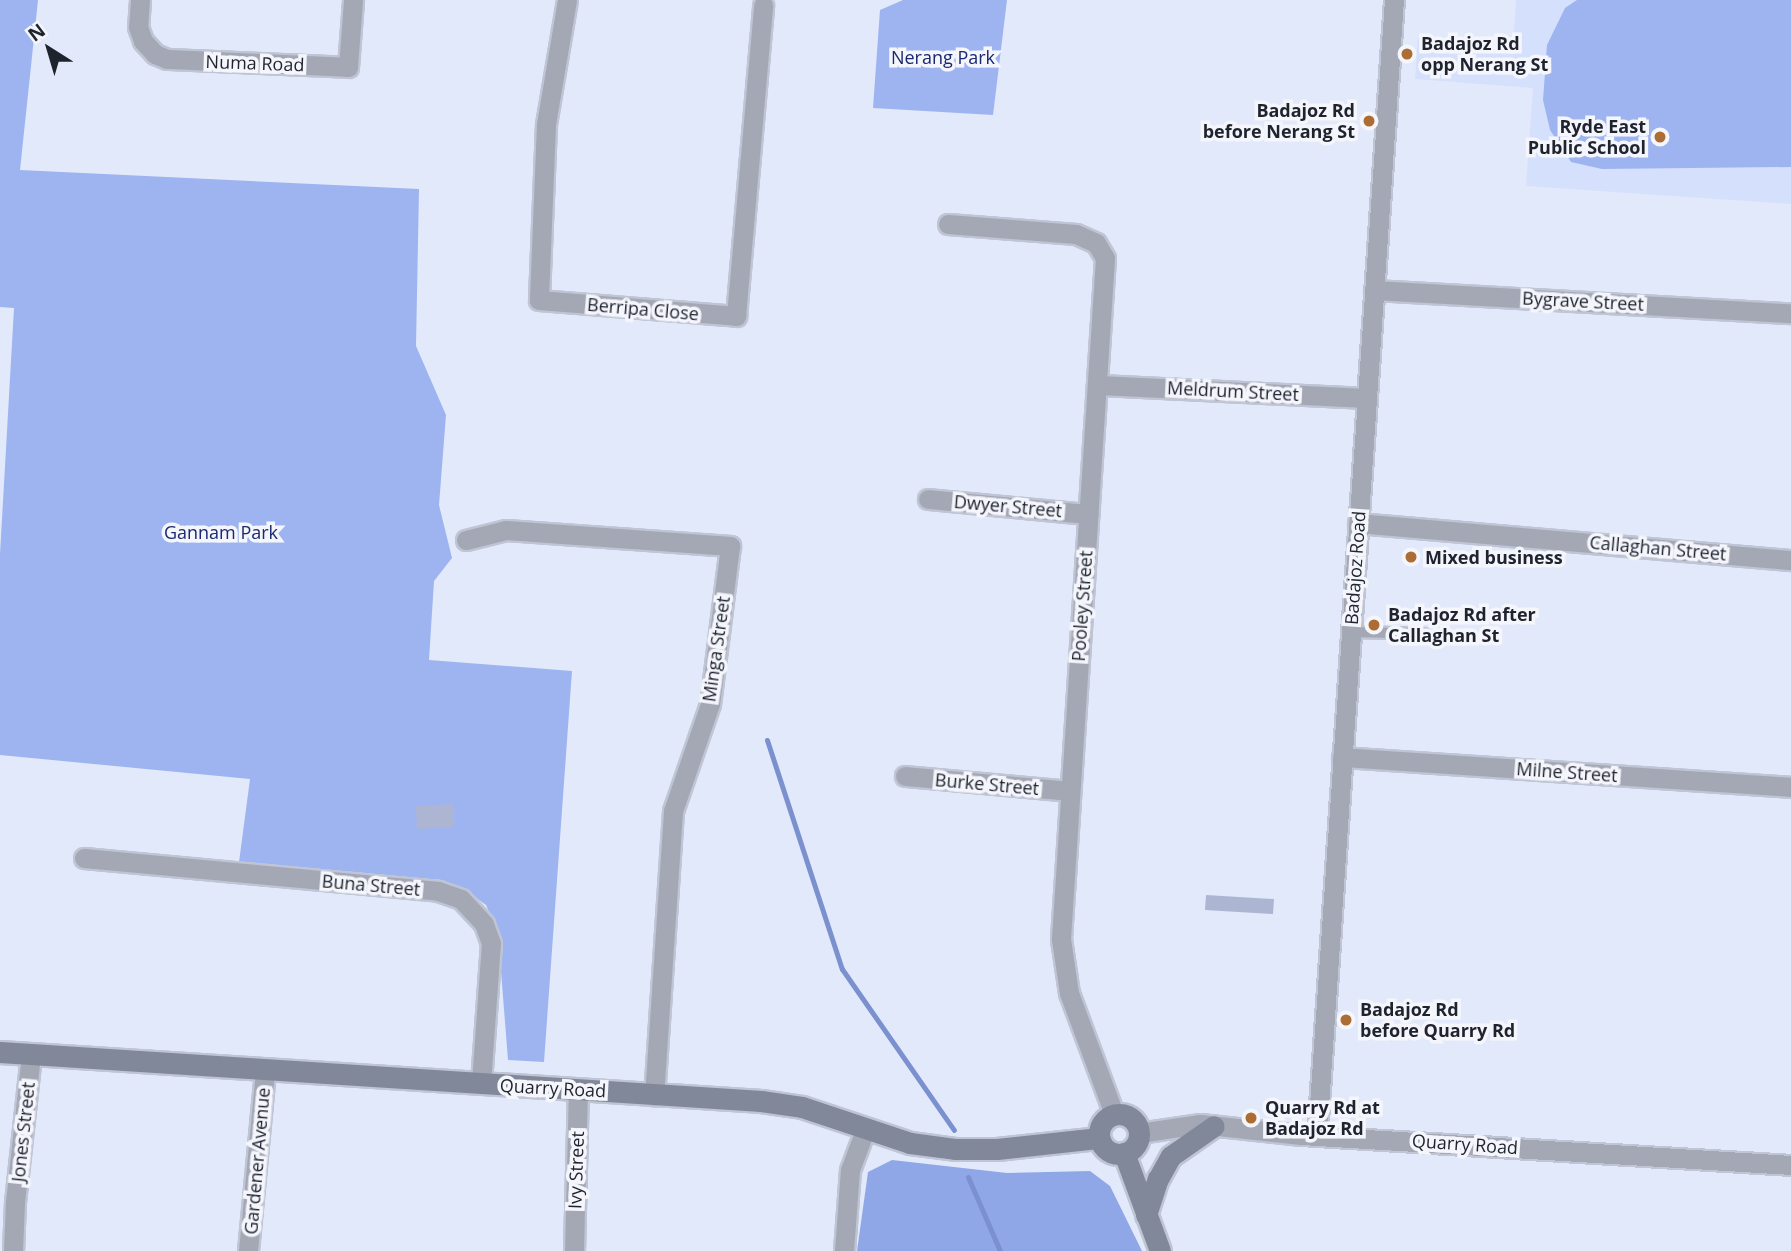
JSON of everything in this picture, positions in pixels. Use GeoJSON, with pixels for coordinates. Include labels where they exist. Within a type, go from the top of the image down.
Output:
{"type":"FeatureCollection","features":[{"type":"Feature","properties":{"kind":"street","name":"Numa Road"},"geometry":{"type":"LineString","coordinates":[[140,0],[138,27],[143,41],[155,54],[167,59],[348,67],[353,0]]}},
{"type":"Feature","properties":{"kind":"street","name":"Berripa Close"},"geometry":{"type":"LineString","coordinates":[[567,0],[546,124],[539,300],[736,316],[763,5]]}},
{"type":"Feature","properties":{"kind":"street","name":"Badajoz Road"},"geometry":{"type":"LineString","coordinates":[[1317,1135],[1394,0]]}},
{"type":"Feature","properties":{"kind":"street","name":"Pooley Street"},"geometry":{"type":"LineString","coordinates":[[948,224],[1076,234],[1096,243],[1105,258],[1099,385],[1088,513],[1061,939],[1063,969],[1114,1114]]}},
{"type":"Feature","properties":{"kind":"street","name":"Bygrave Street"},"geometry":{"type":"LineString","coordinates":[[1374,290],[1791,313]]}},
{"type":"Feature","properties":{"kind":"street","name":"Meldrum Street"},"geometry":{"type":"LineString","coordinates":[[1099,385],[1367,398]]}},
{"type":"Feature","properties":{"kind":"street","name":"Dwyer Street"},"geometry":{"type":"LineString","coordinates":[[928,499],[1088,513]]}},
{"type":"Feature","properties":{"kind":"street","name":"Callaghan Street"},"geometry":{"type":"LineString","coordinates":[[1359,523],[1791,560]]}},
{"type":"Feature","properties":{"kind":"street","name":"Minga Street"},"geometry":{"type":"LineString","coordinates":[[466,540],[506,530],[730,546],[710,704],[673,811],[654,1095]]}},
{"type":"Feature","properties":{"kind":"street","name":"Milne Street"},"geometry":{"type":"LineString","coordinates":[[1342,757],[1791,787]]}},
{"type":"Feature","properties":{"kind":"street","name":"Burke Street"},"geometry":{"type":"LineString","coordinates":[[905,776],[1069,791]]}},
{"type":"Feature","properties":{"kind":"street","name":"Buna Street"},"geometry":{"type":"LineString","coordinates":[[84,858],[438,891],[461,899],[484,924],[491,943],[481,1084]]}},
{"type":"Feature","properties":{"kind":"street","name":"Quarry Road"},"geometry":{"type":"LineString","coordinates":[[0,1052],[761,1101],[802,1107],[910,1143],[955,1149],[997,1149],[1099,1138]]}},
{"type":"Feature","properties":{"kind":"street","name":"Jones Street"},"geometry":{"type":"LineString","coordinates":[[13,1251],[15,1202],[31,1054]]}},
{"type":"Feature","properties":{"kind":"street","name":"Gardener Avenue"},"geometry":{"type":"LineString","coordinates":[[248,1251],[265,1071]]}},
{"type":"Feature","properties":{"kind":"street","name":"Ivy Street"},"geometry":{"type":"LineString","coordinates":[[574,1251],[578,1089]]}},
{"type":"Feature","properties":{"kind":"street"},"geometry":{"type":"LineString","coordinates":[[1114,1114],[1128,1115],[1137,1125],[1137,1143],[1124,1153],[1108,1151],[1099,1138],[1100,1126],[1114,1114]]}},
{"type":"Feature","properties":{"kind":"street","name":"Quarry Road"},"geometry":{"type":"LineString","coordinates":[[1139,1133],[1171,1126],[1214,1125],[1317,1135],[1791,1165]]}},
{"type":"Feature","properties":{"kind":"street"},"geometry":{"type":"LineString","coordinates":[[1146,1215],[1158,1179],[1171,1156],[1214,1125]]}},
{"type":"Feature","properties":{"kind":"street"},"geometry":{"type":"LineString","coordinates":[[844,1251],[850,1171],[865,1130]]}},
{"type":"Feature","properties":{"kind":"street"},"geometry":{"type":"LineString","coordinates":[[1124,1153],[1160,1251]]}},
{"type":"Feature","properties":{"kind":"lane"},"geometry":{"type":"LineString","coordinates":[[1350,632],[1424,634]]}},
{"type":"Feature","properties":{"kind":"shaded area","name":"Ryde East Public School"},"geometry":{"type":"Polygon","coordinates":[[[1516,0],[1791,0],[1791,204],[1526,186],[1533,88],[1415,79],[1418,38],[1513,46],[1516,0]]]}},
{"type":"Feature","properties":{"kind":"shaded area"},"geometry":{"type":"Polygon","coordinates":[[[892,1160],[1007,1173],[1090,1171],[1110,1186],[1142,1251],[857,1251],[868,1172],[892,1160]]]}},
{"type":"Feature","properties":{"kind":"green space","name":"Gannam Park"},"geometry":{"type":"Polygon","coordinates":[[[0,0],[38,0],[20,170],[419,189],[416,346],[446,415],[439,505],[452,558],[434,581],[429,660],[572,671],[544,1062],[508,1060],[498,933],[486,905],[465,890],[442,880],[239,862],[250,779],[0,755],[0,554],[14,308],[0,307],[0,0]]]}},
{"type":"Feature","properties":{"kind":"green space","name":"Nerang Park"},"geometry":{"type":"Polygon","coordinates":[[[903,0],[1007,0],[993,115],[873,108],[880,10],[903,0]]]}},
{"type":"Feature","properties":{"kind":"green space","name":"Ryde East Public School"},"geometry":{"type":"Polygon","coordinates":[[[1577,0],[1791,0],[1791,167],[1602,169],[1571,162],[1550,130],[1543,100],[1547,45],[1565,8],[1577,0]]]}},
{"type":"Feature","properties":{"kind":"building"},"geometry":{"type":"Polygon","coordinates":[[[454,804],[454,827],[417,829],[416,806],[454,804]]]}},
{"type":"Feature","properties":{"kind":"building"},"geometry":{"type":"Polygon","coordinates":[[[1206,895],[1274,899],[1273,914],[1205,910],[1206,895]]]}},
{"type":"Feature","properties":{"kind":"waterway"},"geometry":{"type":"LineString","coordinates":[[767,740],[842,969],[954,1130]]}},
{"type":"Feature","properties":{"kind":"waterway"},"geometry":{"type":"LineString","coordinates":[[968,1177],[1000,1251]]}},
{"type":"Feature","properties":{"kind":"place","name":"Badajoz Rd opp Nerang St"},"geometry":{"type":"Point","coordinates":[1407,54]}},
{"type":"Feature","properties":{"kind":"place","name":"Badajoz Rd before Nerang St"},"geometry":{"type":"Point","coordinates":[1369,121]}},
{"type":"Feature","properties":{"kind":"place","name":"Ryde East Public School"},"geometry":{"type":"Point","coordinates":[1660,137]}},
{"type":"Feature","properties":{"kind":"place","name":"Mixed business"},"geometry":{"type":"Point","coordinates":[1411,557]}},
{"type":"Feature","properties":{"kind":"place","name":"Badajoz Rd after Callaghan St"},"geometry":{"type":"Point","coordinates":[1374,625]}},
{"type":"Feature","properties":{"kind":"place","name":"Badajoz Rd before Quarry Rd"},"geometry":{"type":"Point","coordinates":[1346,1020]}},
{"type":"Feature","properties":{"kind":"place","name":"Quarry Rd at Badajoz Rd"},"geometry":{"type":"Point","coordinates":[1251,1118]}}]}
